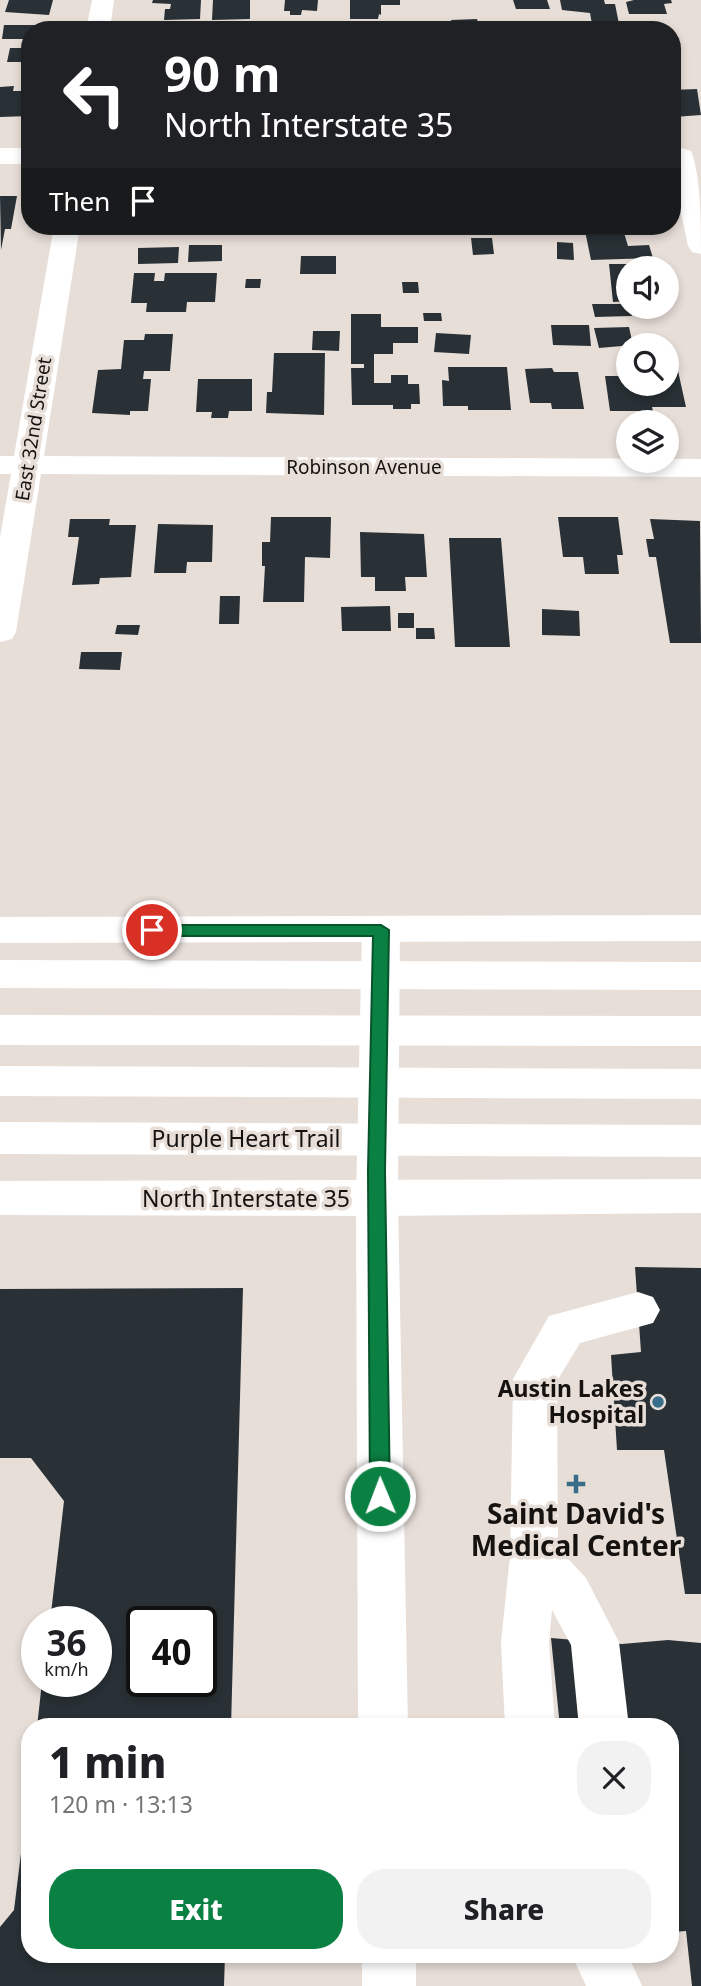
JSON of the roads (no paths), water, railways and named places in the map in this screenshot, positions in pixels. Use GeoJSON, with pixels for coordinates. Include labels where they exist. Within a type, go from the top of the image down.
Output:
{"type":"FeatureCollection","features":[{"type":"Feature","properties":{"kind":"main road"},"geometry":{"type":"LineString","coordinates":[[100,21],[103,0]]}},
{"type":"Feature","properties":{"kind":"main road"},"geometry":{"type":"LineString","coordinates":[[0,156],[21,156]]}},
{"type":"Feature","properties":{"kind":"main road"},"geometry":{"type":"LineString","coordinates":[[685,156],[701,246]]}},
{"type":"Feature","properties":{"kind":"main road","name":"East 32nd Street"},"geometry":{"type":"LineString","coordinates":[[0,632],[13,465],[65,235]]}},
{"type":"Feature","properties":{"kind":"main road","name":"Robinson Avenue"},"geometry":{"type":"LineString","coordinates":[[13,465],[701,468]]}},
{"type":"Feature","properties":{"kind":"main road"},"geometry":{"type":"LineString","coordinates":[[0,930],[381,942],[701,928]]}},
{"type":"Feature","properties":{"kind":"main road"},"geometry":{"type":"LineString","coordinates":[[381,942],[377,1185],[383,1718]]}},
{"type":"Feature","properties":{"kind":"main road"},"geometry":{"type":"LineString","coordinates":[[0,974],[701,976]]}},
{"type":"Feature","properties":{"kind":"main road"},"geometry":{"type":"LineString","coordinates":[[0,1030],[701,1031]]}},
{"type":"Feature","properties":{"kind":"main road"},"geometry":{"type":"LineString","coordinates":[[0,1081],[701,1084]]}},
{"type":"Feature","properties":{"kind":"main road","name":"Purple Heart Trail"},"geometry":{"type":"LineString","coordinates":[[0,1138],[701,1141]]}},
{"type":"Feature","properties":{"kind":"main road","name":"North Interstate 35"},"geometry":{"type":"LineString","coordinates":[[0,1198],[377,1185],[701,1196]]}},
{"type":"Feature","properties":{"kind":"main road"},"geometry":{"type":"LineString","coordinates":[[529,1718],[525,1642],[534,1556],[535,1379],[565,1329],[638,1310]]}},
{"type":"Feature","properties":{"kind":"main road"},"geometry":{"type":"LineString","coordinates":[[534,1556],[569,1594],[594,1642],[603,1718]]}},
{"type":"Feature","properties":{"kind":"main road"},"geometry":{"type":"LineString","coordinates":[[389,1963],[389,1986]]}},
{"type":"Feature","properties":{"kind":"main road"},"geometry":{"type":"LineString","coordinates":[[603,1963],[615,1986]]}},
{"type":"Feature","properties":{"kind":"place","name":"Austin Lakes Hospital"},"geometry":{"type":"Point","coordinates":[658,1402]}},
{"type":"Feature","properties":{"kind":"place","name":"Saint David's Medical Center"},"geometry":{"type":"Point","coordinates":[576,1484]}}]}
